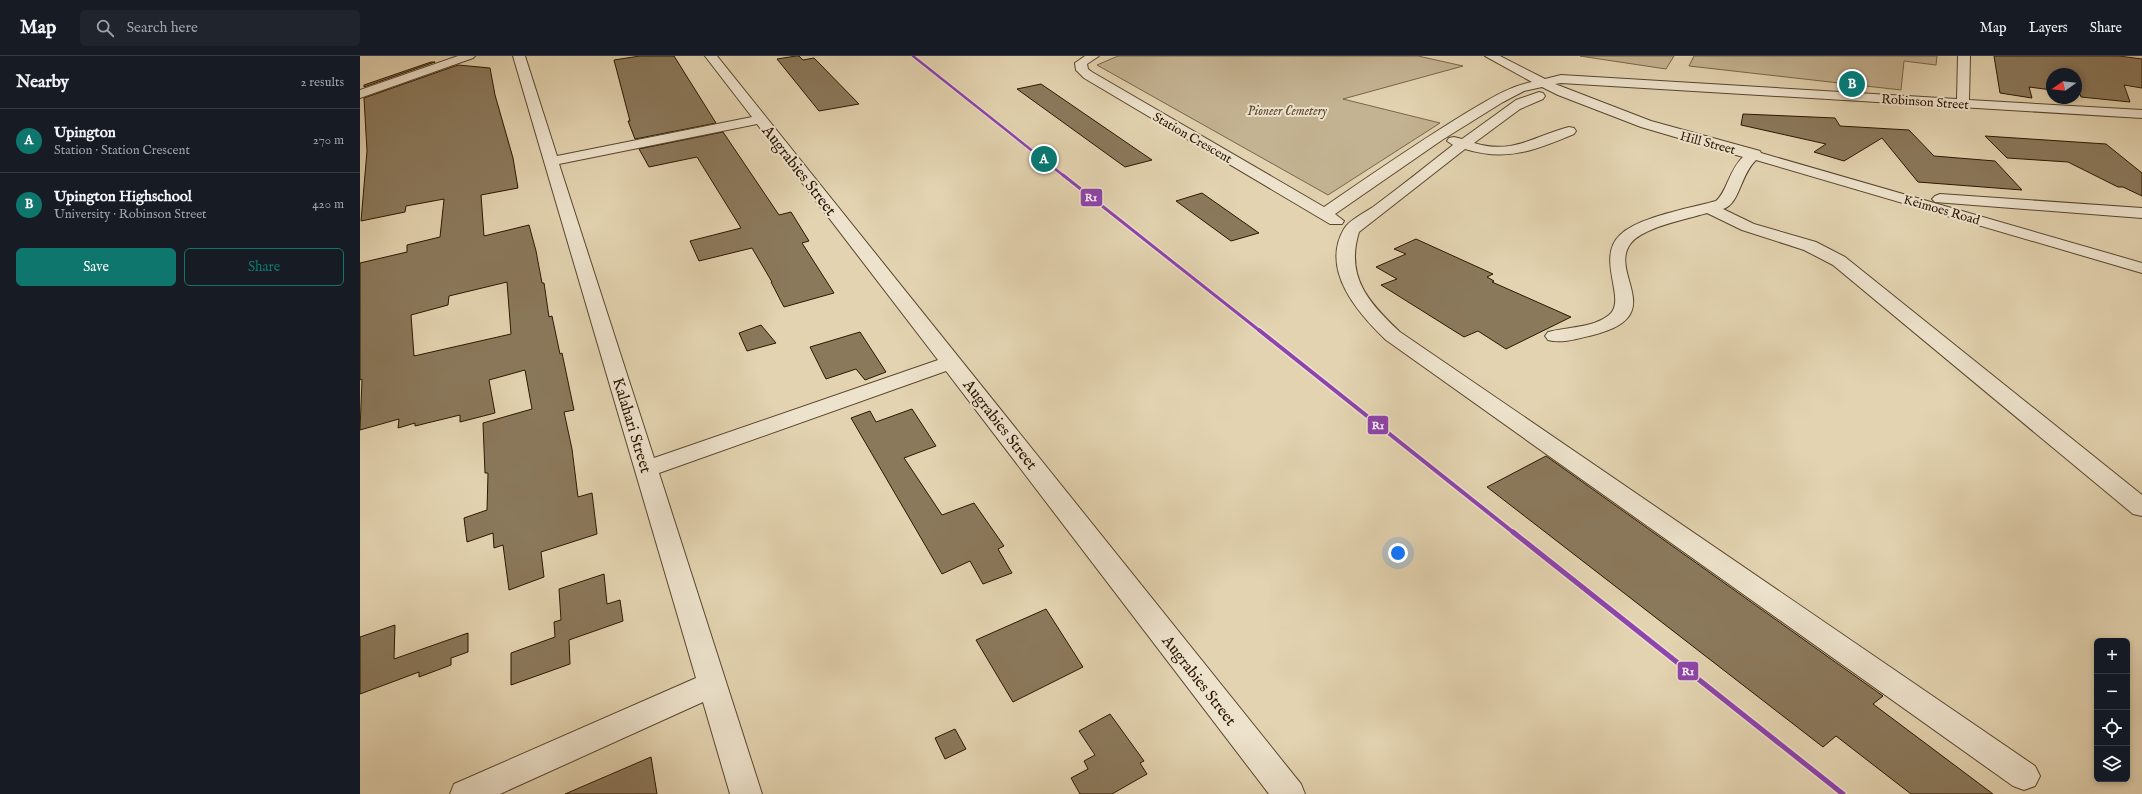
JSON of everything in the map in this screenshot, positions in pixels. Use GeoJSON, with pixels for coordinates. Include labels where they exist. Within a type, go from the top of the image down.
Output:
{"type":"FeatureCollection","features":[{"type":"Feature","properties":{"kind":"street"},"geometry":{"type":"LineString","coordinates":[[360,94],[469,56]]}},
{"type":"Feature","properties":{"kind":"street","name":"Kalahari Street"},"geometry":{"type":"LineString","coordinates":[[519,56],[746,794]]}},
{"type":"Feature","properties":{"kind":"street","name":"Augrabies Street"},"geometry":{"type":"LineString","coordinates":[[711,56],[1289,794]]}},
{"type":"Feature","properties":{"kind":"street","name":"Station Crescent"},"geometry":{"type":"LineString","coordinates":[[1093,56],[1081,63],[1082,70],[1088,75],[1351,230]]}},
{"type":"Feature","properties":{"kind":"street","name":"Hill Street"},"geometry":{"type":"LineString","coordinates":[[1491,56],[1541,82],[1582,90],[1749,152]]}},
{"type":"Feature","properties":{"kind":"street","name":"Hill Street"},"geometry":{"type":"LineString","coordinates":[[1514,56],[1561,86],[1646,124],[1749,152]]}},
{"type":"Feature","properties":{"kind":"street"},"geometry":{"type":"LineString","coordinates":[[1963,103],[1964,56]]}},
{"type":"Feature","properties":{"kind":"street"},"geometry":{"type":"LineString","coordinates":[[1324,214],[1437,137],[1509,94],[1541,82]]}},
{"type":"Feature","properties":{"kind":"street","name":"Robinson Street"},"geometry":{"type":"LineString","coordinates":[[1561,86],[1637,82],[2142,114]]}},
{"type":"Feature","properties":{"kind":"street","name":"Robinson Street"},"geometry":{"type":"LineString","coordinates":[[1582,90],[1637,82]]}},
{"type":"Feature","properties":{"kind":"street"},"geometry":{"type":"LineString","coordinates":[[1561,86],[1524,101],[1463,144],[1381,209],[1351,230],[1346,250],[1346,260],[1352,282],[1364,307],[1393,336],[2024,776]]}},
{"type":"Feature","properties":{"kind":"street"},"geometry":{"type":"LineString","coordinates":[[552,161],[760,119]]}},
{"type":"Feature","properties":{"kind":"street"},"geometry":{"type":"LineString","coordinates":[[1437,137],[1490,151],[1506,151],[1528,147],[1569,131]]}},
{"type":"Feature","properties":{"kind":"street"},"geometry":{"type":"LineString","coordinates":[[1555,336],[1598,327],[1620,316],[1624,310],[1625,300],[1616,263],[1619,249],[1624,239],[1639,230],[1710,208],[1728,199],[1734,180],[1749,152]]}},
{"type":"Feature","properties":{"kind":"street","name":"Keimoes Road"},"geometry":{"type":"LineString","coordinates":[[1749,152],[2142,268]]}},
{"type":"Feature","properties":{"kind":"street"},"geometry":{"type":"LineString","coordinates":[[1900,196],[2142,213]]}},
{"type":"Feature","properties":{"kind":"street"},"geometry":{"type":"LineString","coordinates":[[1710,208],[1748,227],[1789,238],[1810,246],[1839,262],[2142,508]]}},
{"type":"Feature","properties":{"kind":"street"},"geometry":{"type":"LineString","coordinates":[[647,469],[952,362]]}},
{"type":"Feature","properties":{"kind":"street"},"geometry":{"type":"LineString","coordinates":[[466,794],[712,684]]}},
{"type":"Feature","properties":{"kind":"green space","name":"Pioneer Cemetery"},"geometry":{"type":"Polygon","coordinates":[[[1118,56],[1418,56],[1463,66],[1343,99],[1440,123],[1328,195],[1097,65],[1118,56]]]}},
{"type":"Feature","properties":{"kind":"green space"},"geometry":{"type":"Polygon","coordinates":[[[1580,56],[1674,56],[1666,69],[1580,56]]]}},
{"type":"Feature","properties":{"kind":"green space"},"geometry":{"type":"Polygon","coordinates":[[[1694,56],[1937,56],[1936,65],[1904,61],[1901,90],[1689,66],[1694,56]]]}},
{"type":"Feature","properties":{"kind":"building"},"geometry":{"type":"Polygon","coordinates":[[[640,56],[674,56],[716,123],[635,139],[628,121],[630,121],[614,60],[640,56]]]}},
{"type":"Feature","properties":{"kind":"building"},"geometry":{"type":"Polygon","coordinates":[[[799,56],[803,60],[814,58],[859,104],[819,111],[777,59],[799,56]]]}},
{"type":"Feature","properties":{"kind":"building"},"geometry":{"type":"Polygon","coordinates":[[[1994,56],[2119,56],[2142,59],[2142,88],[2124,85],[2130,102],[2082,97],[2082,68],[2046,68],[2046,89],[2029,87],[2032,98],[2000,93],[1994,56]]]}},
{"type":"Feature","properties":{"kind":"building"},"geometry":{"type":"Polygon","coordinates":[[[431,62],[435,62],[364,87],[364,85],[431,62]]]}},
{"type":"Feature","properties":{"kind":"building"},"geometry":{"type":"Polygon","coordinates":[[[458,65],[490,68],[495,95],[513,158],[518,188],[481,195],[484,236],[529,225],[542,283],[544,283],[549,317],[552,316],[560,354],[562,353],[574,410],[564,412],[572,449],[578,497],[592,493],[597,534],[541,552],[544,577],[509,590],[503,545],[494,548],[493,533],[467,542],[464,518],[487,510],[488,473],[485,473],[483,423],[532,409],[525,370],[489,380],[495,413],[460,422],[460,415],[415,426],[415,423],[398,428],[399,419],[360,430],[362,379],[360,380],[360,263],[407,252],[407,245],[440,237],[444,199],[406,206],[405,212],[361,221],[367,151],[364,98],[458,65]],[[507,282],[449,296],[448,305],[411,315],[414,356],[511,334],[507,282]]]}},
{"type":"Feature","properties":{"kind":"building"},"geometry":{"type":"Polygon","coordinates":[[[1041,84],[1152,160],[1125,167],[1017,89],[1041,84]]]}},
{"type":"Feature","properties":{"kind":"building"},"geometry":{"type":"Polygon","coordinates":[[[1743,114],[1835,118],[1840,126],[1909,130],[1934,156],[1995,161],[2022,190],[1918,182],[1882,138],[1844,161],[1814,152],[1826,144],[1741,125],[1743,114]]]}},
{"type":"Feature","properties":{"kind":"building"},"geometry":{"type":"Polygon","coordinates":[[[723,132],[779,215],[791,212],[809,241],[802,243],[834,293],[784,307],[772,282],[752,248],[699,261],[690,241],[741,228],[697,157],[649,167],[639,149],[723,132]]]}},
{"type":"Feature","properties":{"kind":"building"},"geometry":{"type":"Polygon","coordinates":[[[1985,136],[2106,144],[2142,173],[2142,196],[2123,187],[2118,187],[2068,162],[2007,158],[1985,136]]]}},
{"type":"Feature","properties":{"kind":"building"},"geometry":{"type":"Polygon","coordinates":[[[1202,193],[1259,233],[1231,241],[1176,201],[1202,193]]]}},
{"type":"Feature","properties":{"kind":"building"},"geometry":{"type":"Polygon","coordinates":[[[1416,239],[1493,274],[1487,277],[1494,281],[1492,282],[1571,317],[1506,349],[1478,331],[1464,337],[1381,285],[1397,279],[1376,267],[1406,254],[1394,249],[1416,239]]]}},
{"type":"Feature","properties":{"kind":"building"},"geometry":{"type":"Polygon","coordinates":[[[761,325],[776,343],[747,351],[739,333],[761,325]]]}},
{"type":"Feature","properties":{"kind":"building"},"geometry":{"type":"Polygon","coordinates":[[[860,332],[886,372],[865,380],[856,369],[826,379],[810,347],[860,332]]]}},
{"type":"Feature","properties":{"kind":"building"},"geometry":{"type":"Polygon","coordinates":[[[912,409],[936,446],[904,458],[942,515],[974,503],[1004,546],[998,549],[1012,573],[983,584],[970,561],[942,574],[851,418],[870,411],[876,422],[912,409]]]}},
{"type":"Feature","properties":{"kind":"building"},"geometry":{"type":"Polygon","coordinates":[[[1546,456],[1883,696],[1873,704],[1993,794],[1911,794],[1836,736],[1823,747],[1487,487],[1546,456]]]}},
{"type":"Feature","properties":{"kind":"building"},"geometry":{"type":"Polygon","coordinates":[[[604,574],[607,604],[620,600],[623,621],[569,640],[570,664],[511,685],[511,653],[555,637],[554,622],[561,620],[559,589],[604,574]]]}},
{"type":"Feature","properties":{"kind":"building"},"geometry":{"type":"Polygon","coordinates":[[[1046,609],[1083,667],[1013,702],[976,640],[1046,609]]]}},
{"type":"Feature","properties":{"kind":"building"},"geometry":{"type":"Polygon","coordinates":[[[395,625],[394,659],[468,633],[468,652],[451,658],[451,665],[419,677],[419,672],[360,694],[360,637],[395,625]]]}},
{"type":"Feature","properties":{"kind":"building"},"geometry":{"type":"Polygon","coordinates":[[[1110,714],[1144,761],[1140,763],[1147,774],[1112,794],[1080,794],[1071,778],[1088,769],[1084,761],[1095,755],[1079,731],[1110,714]]]}},
{"type":"Feature","properties":{"kind":"building"},"geometry":{"type":"Polygon","coordinates":[[[955,729],[966,749],[945,759],[935,738],[955,729]]]}},
{"type":"Feature","properties":{"kind":"building"},"geometry":{"type":"Polygon","coordinates":[[[651,757],[657,794],[565,794],[651,757]]]}},
{"type":"Feature","properties":{"kind":"transit line","name":"R1"},"geometry":{"type":"LineString","coordinates":[[913,56],[1843,794]]}},
{"type":"Feature","properties":{"kind":"place","name":"Upington Highschool"},"geometry":{"type":"Point","coordinates":[1852,84]}},
{"type":"Feature","properties":{"kind":"place","name":"Upington"},"geometry":{"type":"Point","coordinates":[1044,159]}}]}
